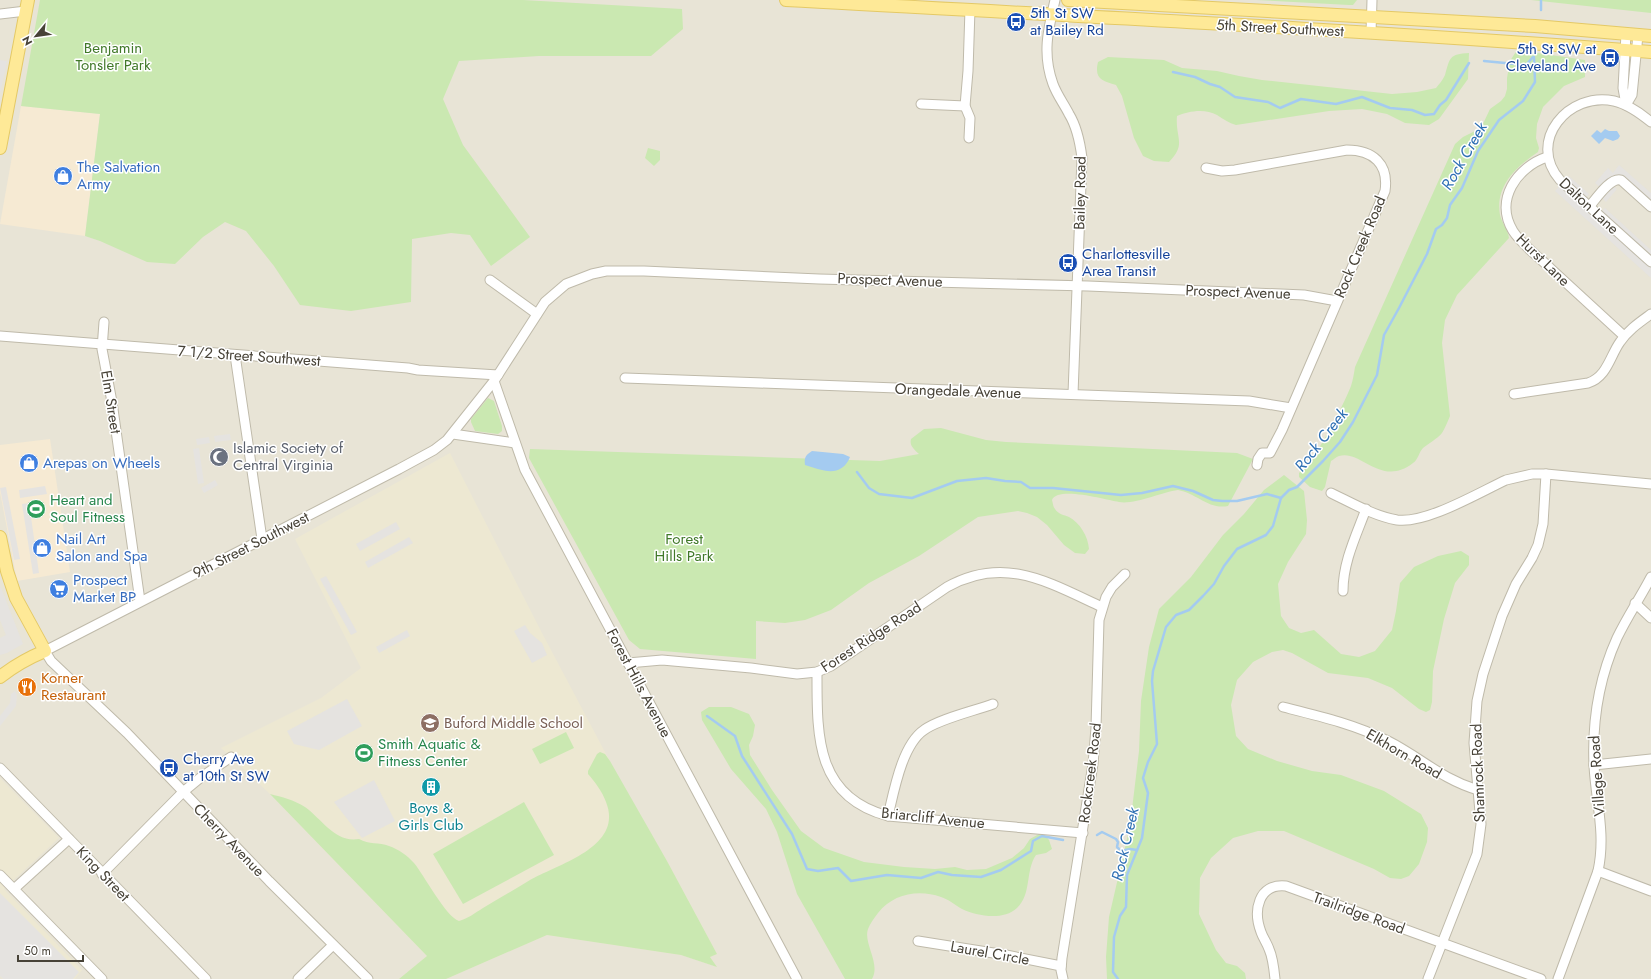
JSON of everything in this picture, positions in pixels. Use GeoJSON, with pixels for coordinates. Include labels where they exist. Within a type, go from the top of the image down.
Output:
{"type":"FeatureCollection","features":[{"type":"Feature","properties":{"kind":"main road","name":"5th Street Southwest"},"geometry":{"type":"LineString","coordinates":[[786,0],[910,3],[1052,15],[1528,42],[1651,52]]}},
{"type":"Feature","properties":{"kind":"main road","name":"5th Street Southwest"},"geometry":{"type":"LineString","coordinates":[[1068,0],[1535,26],[1651,36]]}},
{"type":"Feature","properties":{"kind":"main road"},"geometry":{"type":"LineString","coordinates":[[0,148],[3,115],[27,6]]}},
{"type":"Feature","properties":{"kind":"main road","name":"Cherry Avenue"},"geometry":{"type":"LineString","coordinates":[[0,537],[7,571],[16,598],[45,651]]}},
{"type":"Feature","properties":{"kind":"main road"},"geometry":{"type":"LineString","coordinates":[[0,677],[12,668],[45,651]]}},
{"type":"Feature","properties":{"kind":"street","name":"Bailey Road"},"geometry":{"type":"LineString","coordinates":[[1055,0],[1047,38],[1049,71],[1056,92],[1069,113],[1077,132],[1082,158],[1073,394]]}},
{"type":"Feature","properties":{"kind":"street"},"geometry":{"type":"LineString","coordinates":[[1371,33],[1372,0]]}},
{"type":"Feature","properties":{"kind":"street"},"geometry":{"type":"LineString","coordinates":[[0,14],[27,6]]}},
{"type":"Feature","properties":{"kind":"street"},"geometry":{"type":"LineString","coordinates":[[969,138],[970,118],[964,106],[968,71],[970,9]]}},
{"type":"Feature","properties":{"kind":"street"},"geometry":{"type":"LineString","coordinates":[[1626,105],[1623,88],[1632,35]]}},
{"type":"Feature","properties":{"kind":"street"},"geometry":{"type":"LineString","coordinates":[[1547,157],[1552,132],[1560,119],[1570,110],[1585,102],[1614,100],[1626,105],[1651,122]]}},
{"type":"Feature","properties":{"kind":"street"},"geometry":{"type":"LineString","coordinates":[[921,104],[964,106]]}},
{"type":"Feature","properties":{"kind":"street","name":"Rock Creek Road"},"geometry":{"type":"LineString","coordinates":[[1206,168],[1222,171],[1235,170],[1347,150],[1364,152],[1377,160],[1385,175],[1385,191],[1291,408],[1270,453],[1262,453],[1258,459],[1257,465]]}},
{"type":"Feature","properties":{"kind":"street","name":"Dalton Lane"},"geometry":{"type":"LineString","coordinates":[[1547,157],[1556,176],[1651,262]]}},
{"type":"Feature","properties":{"kind":"street","name":"Hurst Lane"},"geometry":{"type":"LineString","coordinates":[[1547,157],[1532,163],[1513,181],[1508,195],[1507,210],[1509,222],[1522,242],[1624,336]]}},
{"type":"Feature","properties":{"kind":"street"},"geometry":{"type":"LineString","coordinates":[[1589,207],[1610,183],[1618,179],[1651,207]]}},
{"type":"Feature","properties":{"kind":"street","name":"Prospect Avenue"},"geometry":{"type":"LineString","coordinates":[[496,378],[537,314],[550,297],[566,284],[585,276],[606,271],[1077,285],[1304,294],[1337,301]]}},
{"type":"Feature","properties":{"kind":"street"},"geometry":{"type":"LineString","coordinates":[[490,280],[537,314]]}},
{"type":"Feature","properties":{"kind":"street"},"geometry":{"type":"LineString","coordinates":[[1514,394],[1593,382],[1604,372],[1624,336],[1651,314]]}},
{"type":"Feature","properties":{"kind":"street","name":"Elm Street"},"geometry":{"type":"LineString","coordinates":[[104,322],[102,344],[140,601]]}},
{"type":"Feature","properties":{"kind":"street","name":"7 1/2 Street Southwest"},"geometry":{"type":"LineString","coordinates":[[0,336],[496,378]]}},
{"type":"Feature","properties":{"kind":"street"},"geometry":{"type":"LineString","coordinates":[[235,355],[262,539]]}},
{"type":"Feature","properties":{"kind":"street","name":"9th Street Southwest"},"geometry":{"type":"LineString","coordinates":[[45,651],[399,469],[438,447],[453,434],[496,378]]}},
{"type":"Feature","properties":{"kind":"street","name":"Forest Hills Avenue"},"geometry":{"type":"LineString","coordinates":[[496,378],[515,443],[526,470],[797,979]]}},
{"type":"Feature","properties":{"kind":"street","name":"Orangedale Avenue"},"geometry":{"type":"LineString","coordinates":[[625,378],[1249,401],[1291,408]]}},
{"type":"Feature","properties":{"kind":"street"},"geometry":{"type":"LineString","coordinates":[[453,434],[515,443]]}},
{"type":"Feature","properties":{"kind":"street"},"geometry":{"type":"LineString","coordinates":[[1331,493],[1386,517],[1398,520],[1411,520],[1431,515],[1506,480],[1532,474],[1651,484]]}},
{"type":"Feature","properties":{"kind":"street","name":"Shamrock Road"},"geometry":{"type":"LineString","coordinates":[[1428,979],[1477,854],[1481,824],[1474,743],[1477,701],[1483,674],[1502,616],[1516,584],[1538,546],[1542,524],[1546,474]]}},
{"type":"Feature","properties":{"kind":"street"},"geometry":{"type":"LineString","coordinates":[[1343,591],[1343,575],[1346,563],[1366,509]]}},
{"type":"Feature","properties":{"kind":"street","name":"Forest Ridge Road"},"geometry":{"type":"LineString","coordinates":[[628,663],[662,660],[797,674],[817,672],[831,666],[947,587],[959,580],[982,573],[1002,571],[1021,574],[1071,593],[1102,607]]}},
{"type":"Feature","properties":{"kind":"street","name":"Rockcreek Road"},"geometry":{"type":"LineString","coordinates":[[1063,979],[1061,966],[1093,764],[1096,728],[1099,620],[1102,607],[1112,587],[1125,574]]}},
{"type":"Feature","properties":{"kind":"street","name":"Village Road"},"geometry":{"type":"LineString","coordinates":[[1558,979],[1598,871],[1602,842],[1594,765],[1594,723],[1601,689],[1608,662],[1617,639],[1635,603],[1651,577]]}},
{"type":"Feature","properties":{"kind":"street"},"geometry":{"type":"LineString","coordinates":[[1635,603],[1651,618]]}},
{"type":"Feature","properties":{"kind":"street","name":"Cherry Avenue"},"geometry":{"type":"LineString","coordinates":[[45,651],[51,661],[122,728],[183,792],[368,979]]}},
{"type":"Feature","properties":{"kind":"street","name":"Briarcliff Avenue"},"geometry":{"type":"LineString","coordinates":[[817,672],[819,734],[823,757],[830,774],[837,785],[855,801],[868,809],[888,816],[1083,832]]}},
{"type":"Feature","properties":{"kind":"street"},"geometry":{"type":"LineString","coordinates":[[888,816],[902,766],[910,746],[916,738],[931,726],[992,704]]}},
{"type":"Feature","properties":{"kind":"street","name":"Elkhorn Road"},"geometry":{"type":"LineString","coordinates":[[1283,707],[1321,716],[1365,731],[1389,742],[1445,777],[1461,785],[1478,790]]}},
{"type":"Feature","properties":{"kind":"street"},"geometry":{"type":"LineString","coordinates":[[102,874],[183,792],[230,757]]}},
{"type":"Feature","properties":{"kind":"street"},"geometry":{"type":"LineString","coordinates":[[1594,765],[1651,759]]}},
{"type":"Feature","properties":{"kind":"street","name":"King Street"},"geometry":{"type":"LineString","coordinates":[[0,768],[206,979]]}},
{"type":"Feature","properties":{"kind":"street"},"geometry":{"type":"LineString","coordinates":[[14,889],[69,839]]}},
{"type":"Feature","properties":{"kind":"street"},"geometry":{"type":"LineString","coordinates":[[1598,871],[1651,891]]}},
{"type":"Feature","properties":{"kind":"street"},"geometry":{"type":"LineString","coordinates":[[0,875],[102,979]]}},
{"type":"Feature","properties":{"kind":"street","name":"Trailridge Road"},"geometry":{"type":"LineString","coordinates":[[1275,979],[1274,964],[1261,932],[1258,911],[1259,901],[1262,895],[1268,889],[1279,885],[1286,886],[1541,979]]}},
{"type":"Feature","properties":{"kind":"street","name":"Laurel Circle"},"geometry":{"type":"LineString","coordinates":[[918,941],[1006,955],[1061,966]]}},
{"type":"Feature","properties":{"kind":"street"},"geometry":{"type":"LineString","coordinates":[[298,979],[333,945]]}},
{"type":"Feature","properties":{"kind":"shaded area"},"geometry":{"type":"Polygon","coordinates":[[[0,0],[1651,0],[1651,979],[0,979],[0,0]]]}},
{"type":"Feature","properties":{"kind":"shaded area"},"geometry":{"type":"Polygon","coordinates":[[[0,60],[7,61],[0,94],[0,60]]]}},
{"type":"Feature","properties":{"kind":"shaded area"},"geometry":{"type":"Polygon","coordinates":[[[21,106],[100,114],[85,236],[0,224],[21,106]]]}},
{"type":"Feature","properties":{"kind":"shaded area"},"geometry":{"type":"Polygon","coordinates":[[[1619,165],[1651,193],[1651,207],[1621,180],[1610,183],[1617,189],[1606,202],[1599,195],[1603,190],[1595,183],[1608,168],[1613,173],[1619,165]]]}},
{"type":"Feature","properties":{"kind":"shaded area"},"geometry":{"type":"Polygon","coordinates":[[[1569,176],[1589,194],[1583,201],[1598,215],[1605,208],[1651,250],[1651,278],[1555,191],[1569,176]]]}},
{"type":"Feature","properties":{"kind":"shaded area"},"geometry":{"type":"Polygon","coordinates":[[[230,434],[231,440],[215,442],[214,436],[230,434]]]}},
{"type":"Feature","properties":{"kind":"shaded area"},"geometry":{"type":"Polygon","coordinates":[[[209,437],[210,443],[197,445],[196,439],[209,437]]]}},
{"type":"Feature","properties":{"kind":"shaded area"},"geometry":{"type":"Polygon","coordinates":[[[50,439],[70,572],[17,581],[0,492],[0,445],[50,439]]]}},
{"type":"Feature","properties":{"kind":"shaded area"},"geometry":{"type":"Polygon","coordinates":[[[199,448],[204,483],[198,484],[193,449],[199,448]]]}},
{"type":"Feature","properties":{"kind":"shaded area","name":"Buford Middle School"},"geometry":{"type":"Polygon","coordinates":[[[450,453],[542,633],[614,769],[667,861],[717,954],[710,957],[717,967],[681,955],[547,935],[446,979],[399,979],[427,956],[270,794],[221,748],[321,698],[361,668],[295,539],[450,453]]]}},
{"type":"Feature","properties":{"kind":"shaded area"},"geometry":{"type":"Polygon","coordinates":[[[215,480],[218,485],[204,493],[201,488],[215,480]]]}},
{"type":"Feature","properties":{"kind":"shaded area"},"geometry":{"type":"Polygon","coordinates":[[[45,486],[47,494],[20,498],[19,490],[45,486]]]}},
{"type":"Feature","properties":{"kind":"shaded area"},"geometry":{"type":"Polygon","coordinates":[[[6,487],[20,559],[14,560],[0,488],[6,487]]]}},
{"type":"Feature","properties":{"kind":"shaded area"},"geometry":{"type":"Polygon","coordinates":[[[29,503],[39,573],[33,574],[22,504],[29,503]]]}},
{"type":"Feature","properties":{"kind":"shaded area"},"geometry":{"type":"Polygon","coordinates":[[[396,522],[400,529],[360,551],[356,544],[396,522]]]}},
{"type":"Feature","properties":{"kind":"shaded area"},"geometry":{"type":"Polygon","coordinates":[[[409,537],[413,543],[368,568],[365,562],[409,537]]]}},
{"type":"Feature","properties":{"kind":"shaded area"},"geometry":{"type":"Polygon","coordinates":[[[326,576],[357,632],[351,635],[320,579],[326,576]]]}},
{"type":"Feature","properties":{"kind":"shaded area"},"geometry":{"type":"Polygon","coordinates":[[[0,588],[23,644],[7,653],[0,655],[0,638],[6,635],[0,620],[0,588]]]}},
{"type":"Feature","properties":{"kind":"shaded area"},"geometry":{"type":"Polygon","coordinates":[[[525,625],[530,633],[542,643],[547,655],[532,663],[514,631],[525,625]]]}},
{"type":"Feature","properties":{"kind":"shaded area"},"geometry":{"type":"Polygon","coordinates":[[[407,630],[410,636],[379,653],[376,647],[407,630]]]}},
{"type":"Feature","properties":{"kind":"shaded area"},"geometry":{"type":"Polygon","coordinates":[[[15,691],[17,696],[16,706],[0,726],[0,716],[10,703],[11,694],[15,691]]]}},
{"type":"Feature","properties":{"kind":"shaded area"},"geometry":{"type":"Polygon","coordinates":[[[347,699],[362,726],[319,750],[294,744],[287,731],[347,699]]]}},
{"type":"Feature","properties":{"kind":"shaded area"},"geometry":{"type":"Polygon","coordinates":[[[0,778],[59,838],[4,889],[82,970],[75,979],[3,979],[0,976],[0,778]]]}},
{"type":"Feature","properties":{"kind":"shaded area"},"geometry":{"type":"Polygon","coordinates":[[[374,780],[395,821],[362,838],[334,802],[374,780]]]}},
{"type":"Feature","properties":{"kind":"shaded area"},"geometry":{"type":"Polygon","coordinates":[[[0,893],[79,972],[73,979],[3,979],[0,976],[0,893]]]}},
{"type":"Feature","properties":{"kind":"green space","name":"Benjamin Tonsler Park"},"geometry":{"type":"Polygon","coordinates":[[[40,0],[523,0],[682,9],[683,29],[651,56],[539,56],[459,61],[443,99],[463,145],[530,237],[491,266],[470,235],[451,233],[412,239],[411,302],[351,311],[300,305],[274,266],[246,231],[225,222],[203,237],[175,264],[147,262],[85,236],[100,114],[21,106],[40,0]]]}},
{"type":"Feature","properties":{"kind":"green space"},"geometry":{"type":"Polygon","coordinates":[[[1256,0],[1357,0],[1353,5],[1349,5],[1256,0]]]}},
{"type":"Feature","properties":{"kind":"green space"},"geometry":{"type":"Polygon","coordinates":[[[1531,0],[1651,0],[1651,13],[1531,0]]]}},
{"type":"Feature","properties":{"kind":"green space"},"geometry":{"type":"Polygon","coordinates":[[[1517,50],[1585,60],[1585,77],[1564,86],[1543,107],[1537,124],[1536,138],[1539,148],[1538,152],[1515,171],[1504,186],[1501,195],[1499,205],[1500,215],[1509,238],[1457,295],[1445,320],[1442,343],[1450,416],[1445,427],[1440,435],[1423,448],[1415,462],[1402,470],[1381,470],[1347,455],[1339,456],[1331,461],[1325,487],[1322,491],[1310,487],[1299,477],[1299,473],[1321,445],[1342,407],[1351,386],[1355,367],[1455,144],[1463,137],[1481,128],[1490,109],[1505,96],[1510,61],[1517,50]]]}},
{"type":"Feature","properties":{"kind":"green space"},"geometry":{"type":"Polygon","coordinates":[[[1469,53],[1468,79],[1439,119],[1429,125],[1405,123],[1387,114],[1362,109],[1329,111],[1236,125],[1212,113],[1202,111],[1191,112],[1177,116],[1179,145],[1178,150],[1169,162],[1154,161],[1143,156],[1134,138],[1122,96],[1116,85],[1100,78],[1097,72],[1098,62],[1108,57],[1164,60],[1182,68],[1217,71],[1262,80],[1392,94],[1417,92],[1436,88],[1444,77],[1451,58],[1458,54],[1469,53]]]}},
{"type":"Feature","properties":{"kind":"green space"},"geometry":{"type":"Polygon","coordinates":[[[648,148],[660,151],[660,160],[654,166],[645,158],[648,148]]]}},
{"type":"Feature","properties":{"kind":"green space"},"geometry":{"type":"Polygon","coordinates":[[[488,398],[494,401],[502,426],[502,431],[498,434],[475,431],[471,422],[471,419],[488,398]]]}},
{"type":"Feature","properties":{"kind":"green space","name":"Forest Hills Park"},"geometry":{"type":"Polygon","coordinates":[[[941,428],[986,440],[1006,442],[1237,453],[1253,459],[1228,506],[1215,506],[1191,494],[1178,490],[1132,502],[1119,502],[1072,494],[1056,496],[1052,500],[1056,511],[1069,517],[1077,523],[1085,535],[1089,549],[1085,554],[1075,553],[1064,545],[1047,525],[1037,517],[1027,513],[1018,511],[978,517],[919,556],[869,583],[831,610],[805,620],[785,623],[756,621],[756,659],[640,649],[629,640],[529,458],[530,449],[880,461],[919,454],[912,446],[911,439],[924,429],[941,428]]]}},
{"type":"Feature","properties":{"kind":"green space"},"geometry":{"type":"Polygon","coordinates":[[[1284,475],[1304,491],[1307,520],[1306,534],[1288,562],[1278,584],[1281,616],[1289,628],[1301,633],[1314,630],[1341,654],[1359,657],[1375,651],[1392,630],[1400,583],[1414,567],[1438,556],[1461,551],[1469,556],[1469,565],[1455,583],[1444,619],[1433,671],[1432,702],[1430,710],[1426,712],[1419,709],[1392,688],[1368,678],[1328,673],[1292,653],[1283,650],[1272,652],[1253,662],[1237,680],[1231,705],[1236,736],[1248,749],[1277,761],[1312,771],[1341,775],[1384,791],[1421,814],[1428,828],[1427,842],[1419,864],[1409,876],[1401,879],[1390,878],[1374,869],[1284,831],[1258,831],[1233,838],[1211,858],[1200,878],[1199,914],[1216,950],[1226,963],[1237,966],[1245,973],[1246,979],[1107,979],[1106,957],[1109,917],[1130,826],[1139,751],[1141,701],[1149,647],[1159,609],[1191,577],[1223,535],[1244,514],[1264,490],[1284,475]]]}},
{"type":"Feature","properties":{"kind":"green space"},"geometry":{"type":"Polygon","coordinates":[[[709,707],[731,707],[749,714],[755,725],[753,736],[749,745],[750,755],[772,790],[801,831],[824,848],[864,862],[935,869],[955,867],[967,870],[986,869],[1012,858],[1024,848],[1030,839],[1039,834],[1044,834],[1049,840],[1052,849],[1046,853],[1036,855],[1030,868],[1027,889],[1022,902],[1017,908],[1005,915],[990,916],[975,914],[962,909],[944,898],[924,893],[906,895],[891,901],[878,913],[868,929],[867,935],[874,967],[872,979],[845,979],[797,894],[777,832],[766,809],[731,769],[702,720],[701,712],[709,707]]]}},
{"type":"Feature","properties":{"kind":"green space"},"geometry":{"type":"Polygon","coordinates":[[[566,732],[574,748],[540,764],[532,749],[566,732]]]}},
{"type":"Feature","properties":{"kind":"green space"},"geometry":{"type":"Polygon","coordinates":[[[600,752],[605,754],[610,761],[667,861],[717,954],[710,957],[717,967],[681,955],[547,935],[446,979],[399,979],[427,956],[270,794],[305,807],[336,834],[343,838],[359,839],[366,842],[385,845],[403,853],[414,863],[448,912],[459,921],[471,916],[530,880],[585,852],[597,842],[606,831],[609,818],[606,802],[598,787],[588,774],[588,771],[597,754],[600,752]]]}},
{"type":"Feature","properties":{"kind":"green space"},"geometry":{"type":"Polygon","coordinates":[[[524,802],[554,855],[463,904],[433,854],[524,802]]]}},
{"type":"Feature","properties":{"kind":"water"},"geometry":{"type":"Polygon","coordinates":[[[1605,129],[1609,131],[1617,131],[1620,136],[1618,139],[1613,141],[1605,138],[1599,144],[1591,136],[1597,130],[1601,133],[1605,129]]]}},
{"type":"Feature","properties":{"kind":"water"},"geometry":{"type":"Polygon","coordinates":[[[812,451],[843,454],[850,457],[846,464],[841,468],[836,471],[830,471],[805,465],[806,456],[812,451]]]}},
{"type":"Feature","properties":{"kind":"waterway","name":"Rock Creek"},"geometry":{"type":"LineString","coordinates":[[1541,0],[1541,10]]}},
{"type":"Feature","properties":{"kind":"waterway"},"geometry":{"type":"LineString","coordinates":[[1484,61],[1526,65],[1533,57]]}},
{"type":"Feature","properties":{"kind":"waterway","name":"Rock Creek"},"geometry":{"type":"LineString","coordinates":[[1118,979],[1113,972],[1114,937],[1120,916],[1126,907],[1127,875],[1142,838],[1148,793],[1143,778],[1148,762],[1157,744],[1152,681],[1153,671],[1166,627],[1176,615],[1189,610],[1214,584],[1224,566],[1237,549],[1266,535],[1273,526],[1281,498],[1289,490],[1297,487],[1323,461],[1340,442],[1353,422],[1377,375],[1384,335],[1427,254],[1436,229],[1442,225],[1447,218],[1450,205],[1462,188],[1478,151],[1499,120],[1523,101],[1535,82],[1534,57]]}},
{"type":"Feature","properties":{"kind":"waterway"},"geometry":{"type":"LineString","coordinates":[[1173,72],[1195,77],[1220,87],[1235,97],[1268,102],[1280,108],[1301,99],[1336,104],[1362,97],[1390,108],[1412,110],[1425,115],[1434,114],[1440,105],[1446,100],[1469,63]]}},
{"type":"Feature","properties":{"kind":"waterway"},"geometry":{"type":"LineString","coordinates":[[857,472],[869,488],[879,494],[912,498],[957,481],[986,478],[1021,482],[1030,488],[1053,488],[1121,495],[1142,493],[1173,486],[1193,491],[1213,500],[1237,501],[1267,494],[1281,498]]}},
{"type":"Feature","properties":{"kind":"waterway"},"geometry":{"type":"LineString","coordinates":[[707,716],[735,736],[742,756],[792,834],[807,869],[818,871],[838,868],[851,881],[887,875],[921,878],[938,872],[952,875],[981,877],[1001,870],[1031,851],[1033,841],[1042,836],[1063,840]]}},
{"type":"Feature","properties":{"kind":"waterway"},"geometry":{"type":"LineString","coordinates":[[1097,835],[1102,832],[1116,839],[1118,842],[1117,847],[1121,851],[1130,849],[1137,850]]}},
{"type":"Feature","properties":{"kind":"place","name":"5th St SW at Bailey Rd"},"geometry":{"type":"Point","coordinates":[1016,22]}},
{"type":"Feature","properties":{"kind":"place","name":"5th St SW at Cleveland Ave"},"geometry":{"type":"Point","coordinates":[1610,58]}},
{"type":"Feature","properties":{"kind":"place","name":"The Salvation Army"},"geometry":{"type":"Point","coordinates":[63,176]}},
{"type":"Feature","properties":{"kind":"place","name":"Charlottesville Area Transit"},"geometry":{"type":"Point","coordinates":[1068,263]}},
{"type":"Feature","properties":{"kind":"place","name":"Islamic Society of Central Virginia"},"geometry":{"type":"Point","coordinates":[219,457]}},
{"type":"Feature","properties":{"kind":"place","name":"Arepas on Wheels"},"geometry":{"type":"Point","coordinates":[29,463]}},
{"type":"Feature","properties":{"kind":"place","name":"Heart and Soul Fitness"},"geometry":{"type":"Point","coordinates":[36,509]}},
{"type":"Feature","properties":{"kind":"place","name":"Nail Art Salon and Spa"},"geometry":{"type":"Point","coordinates":[42,548]}},
{"type":"Feature","properties":{"kind":"place","name":"Prospect Market BP"},"geometry":{"type":"Point","coordinates":[59,589]}},
{"type":"Feature","properties":{"kind":"place","name":"Korner Restaurant"},"geometry":{"type":"Point","coordinates":[27,687]}},
{"type":"Feature","properties":{"kind":"place","name":"Buford Middle School"},"geometry":{"type":"Point","coordinates":[430,723]}},
{"type":"Feature","properties":{"kind":"place","name":"Smith Aquatic & Fitness Center"},"geometry":{"type":"Point","coordinates":[364,753]}},
{"type":"Feature","properties":{"kind":"place","name":"Cherry Ave at 10th St SW"},"geometry":{"type":"Point","coordinates":[169,768]}},
{"type":"Feature","properties":{"kind":"place","name":"Boys & Girls Club"},"geometry":{"type":"Point","coordinates":[431,787]}}]}
